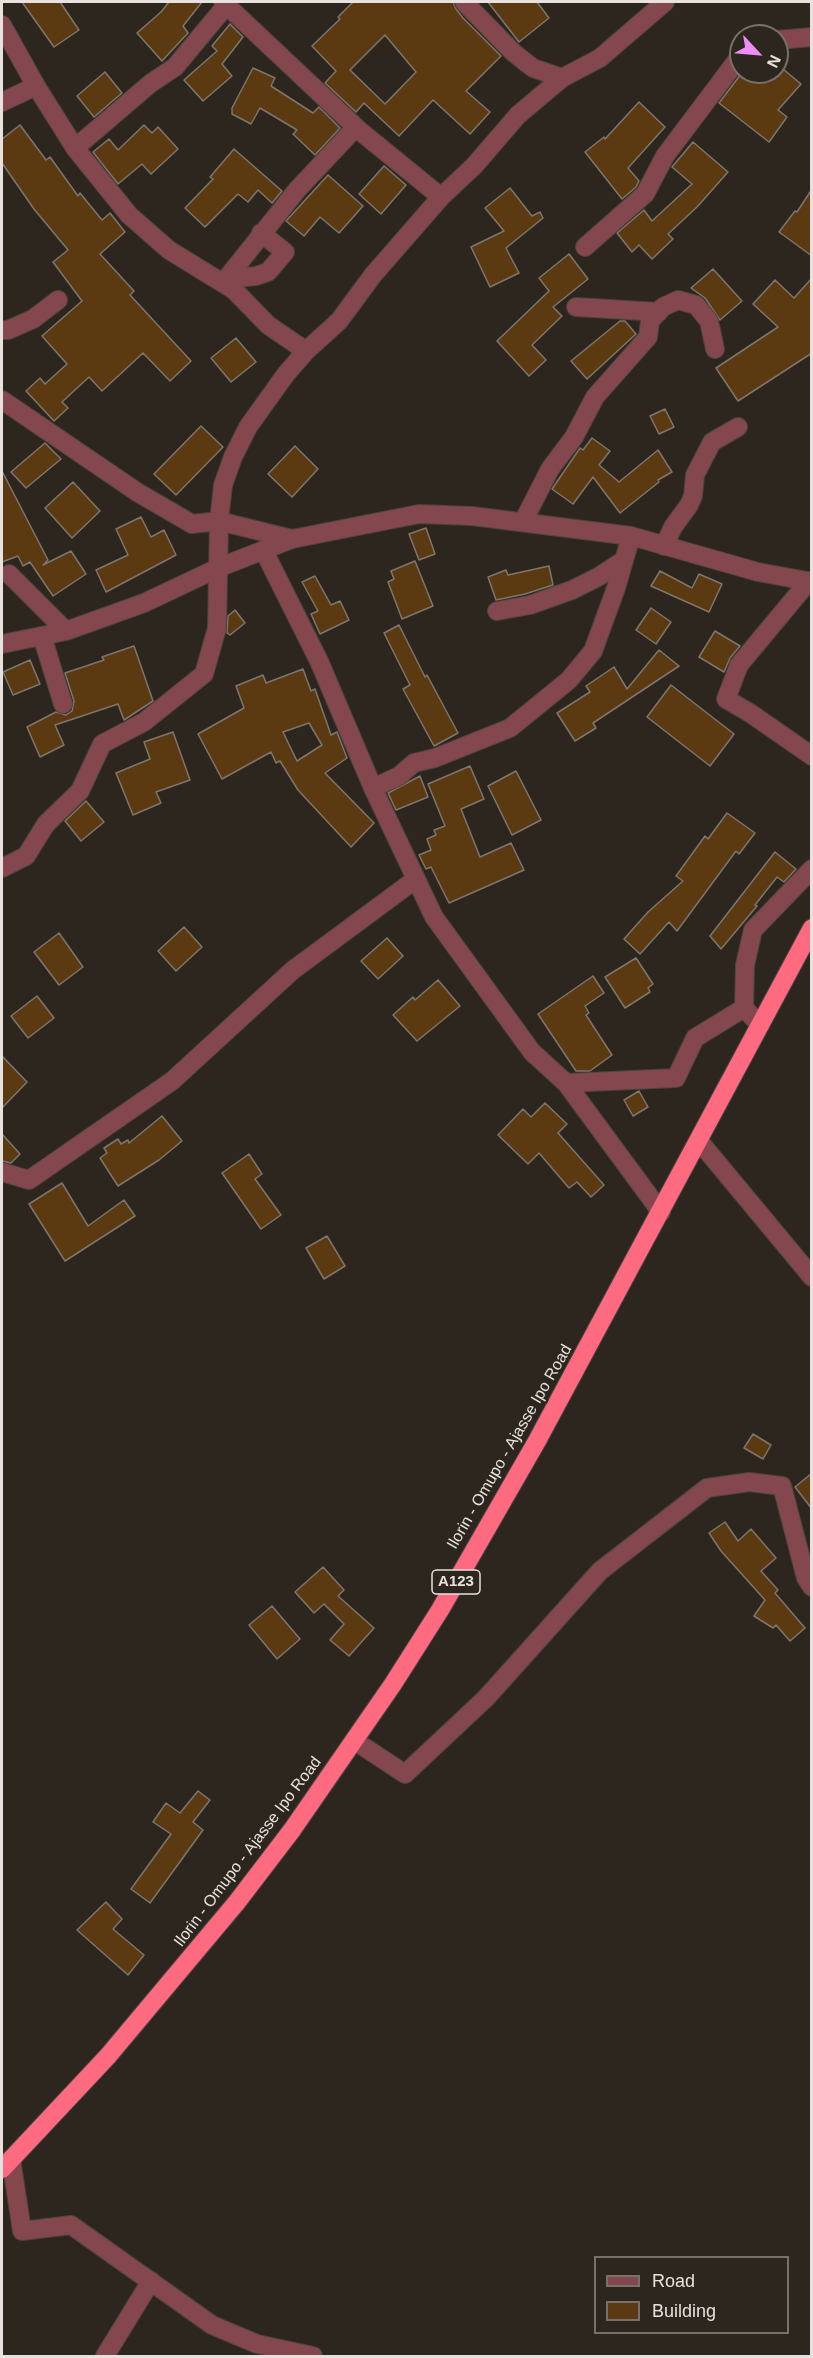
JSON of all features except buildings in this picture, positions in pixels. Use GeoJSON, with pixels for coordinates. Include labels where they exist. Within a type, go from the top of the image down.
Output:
{"type":"FeatureCollection","features":[{"type":"Feature","properties":{"kind":"highway","name":"Ilorin - Omupo - Ajasse Ipo Road"},"geometry":{"type":"LineString","coordinates":[[6,2164],[108,2056],[176,1979],[292,1830],[355,1741],[440,1610],[503,1501],[593,1339],[812,928]]}},
{"type":"Feature","properties":{"kind":"street"},"geometry":{"type":"LineString","coordinates":[[75,148],[151,83],[175,67],[226,2],[356,127],[441,196]]}},
{"type":"Feature","properties":{"kind":"street"},"geometry":{"type":"LineString","coordinates":[[464,2],[520,58],[533,68],[562,78]]}},
{"type":"Feature","properties":{"kind":"street"},"geometry":{"type":"LineString","coordinates":[[2,868],[26,856],[46,824],[80,791],[102,744],[144,722],[204,674],[217,628],[219,521],[223,485],[238,447],[265,402],[306,351],[339,321],[373,275],[441,196],[474,166],[518,115],[562,78],[600,58],[665,2]]}},
{"type":"Feature","properties":{"kind":"street"},"geometry":{"type":"LineString","coordinates":[[2,25],[36,87],[75,148],[129,215],[169,250],[225,281],[268,325],[306,351]]}},
{"type":"Feature","properties":{"kind":"street"},"geometry":{"type":"LineString","coordinates":[[789,39],[812,37]]}},
{"type":"Feature","properties":{"kind":"street"},"geometry":{"type":"LineString","coordinates":[[585,247],[645,194],[665,156],[729,72]]}},
{"type":"Feature","properties":{"kind":"street"},"geometry":{"type":"LineString","coordinates":[[2,102],[36,87]]}},
{"type":"Feature","properties":{"kind":"street"},"geometry":{"type":"LineString","coordinates":[[225,281],[297,190],[356,127]]}},
{"type":"Feature","properties":{"kind":"street"},"geometry":{"type":"LineString","coordinates":[[225,281],[268,272],[285,252],[261,233]]}},
{"type":"Feature","properties":{"kind":"street"},"geometry":{"type":"LineString","coordinates":[[2,330],[8,330],[33,320],[58,300]]}},
{"type":"Feature","properties":{"kind":"street"},"geometry":{"type":"LineString","coordinates":[[523,522],[550,469],[574,437],[595,398],[648,338],[650,321],[663,307],[678,300],[696,305],[709,321],[715,349]]}},
{"type":"Feature","properties":{"kind":"street"},"geometry":{"type":"LineString","coordinates":[[576,307],[659,312]]}},
{"type":"Feature","properties":{"kind":"street"},"geometry":{"type":"LineString","coordinates":[[2,400],[137,492],[192,524],[219,521],[292,539]]}},
{"type":"Feature","properties":{"kind":"street"},"geometry":{"type":"LineString","coordinates":[[664,546],[673,527],[689,505],[693,496],[695,476],[712,442],[738,428]]}},
{"type":"Feature","properties":{"kind":"street"},"geometry":{"type":"LineString","coordinates":[[2,644],[66,631],[144,603],[218,568],[292,539],[419,514],[472,516],[631,536],[758,572],[810,581]]}},
{"type":"Feature","properties":{"kind":"street"},"geometry":{"type":"LineString","coordinates":[[373,788],[399,776],[414,763],[435,758],[510,728],[569,680],[593,651],[631,536]]}},
{"type":"Feature","properties":{"kind":"street"},"geometry":{"type":"LineString","coordinates":[[264,551],[320,662],[373,788],[434,917],[532,1052],[566,1083],[661,1212]]}},
{"type":"Feature","properties":{"kind":"street"},"geometry":{"type":"LineString","coordinates":[[497,611],[530,605],[572,590],[624,560]]}},
{"type":"Feature","properties":{"kind":"street"},"geometry":{"type":"LineString","coordinates":[[9,574],[66,631]]}},
{"type":"Feature","properties":{"kind":"street"},"geometry":{"type":"LineString","coordinates":[[810,581],[739,665],[726,699],[812,756]]}},
{"type":"Feature","properties":{"kind":"street"},"geometry":{"type":"LineString","coordinates":[[42,636],[63,704]]}},
{"type":"Feature","properties":{"kind":"street"},"geometry":{"type":"LineString","coordinates":[[760,1025],[744,1008],[745,965],[753,930],[812,869]]}},
{"type":"Feature","properties":{"kind":"street"},"geometry":{"type":"LineString","coordinates":[[2,1172],[29,1180],[172,1081],[293,970],[416,879]]}},
{"type":"Feature","properties":{"kind":"street"},"geometry":{"type":"LineString","coordinates":[[566,1083],[676,1078],[695,1038],[744,1008]]}},
{"type":"Feature","properties":{"kind":"street"},"geometry":{"type":"LineString","coordinates":[[699,1141],[812,1277]]}},
{"type":"Feature","properties":{"kind":"street"},"geometry":{"type":"LineString","coordinates":[[355,1741],[405,1774],[486,1698],[600,1571],[707,1488],[749,1482],[782,1486],[806,1578],[812,1587]]}},
{"type":"Feature","properties":{"kind":"street"},"geometry":{"type":"LineString","coordinates":[[6,2164],[22,2230],[71,2225],[212,2325],[257,2344],[313,2356]]}},
{"type":"Feature","properties":{"kind":"street"},"geometry":{"type":"LineString","coordinates":[[105,2356],[151,2281]]}}]}
